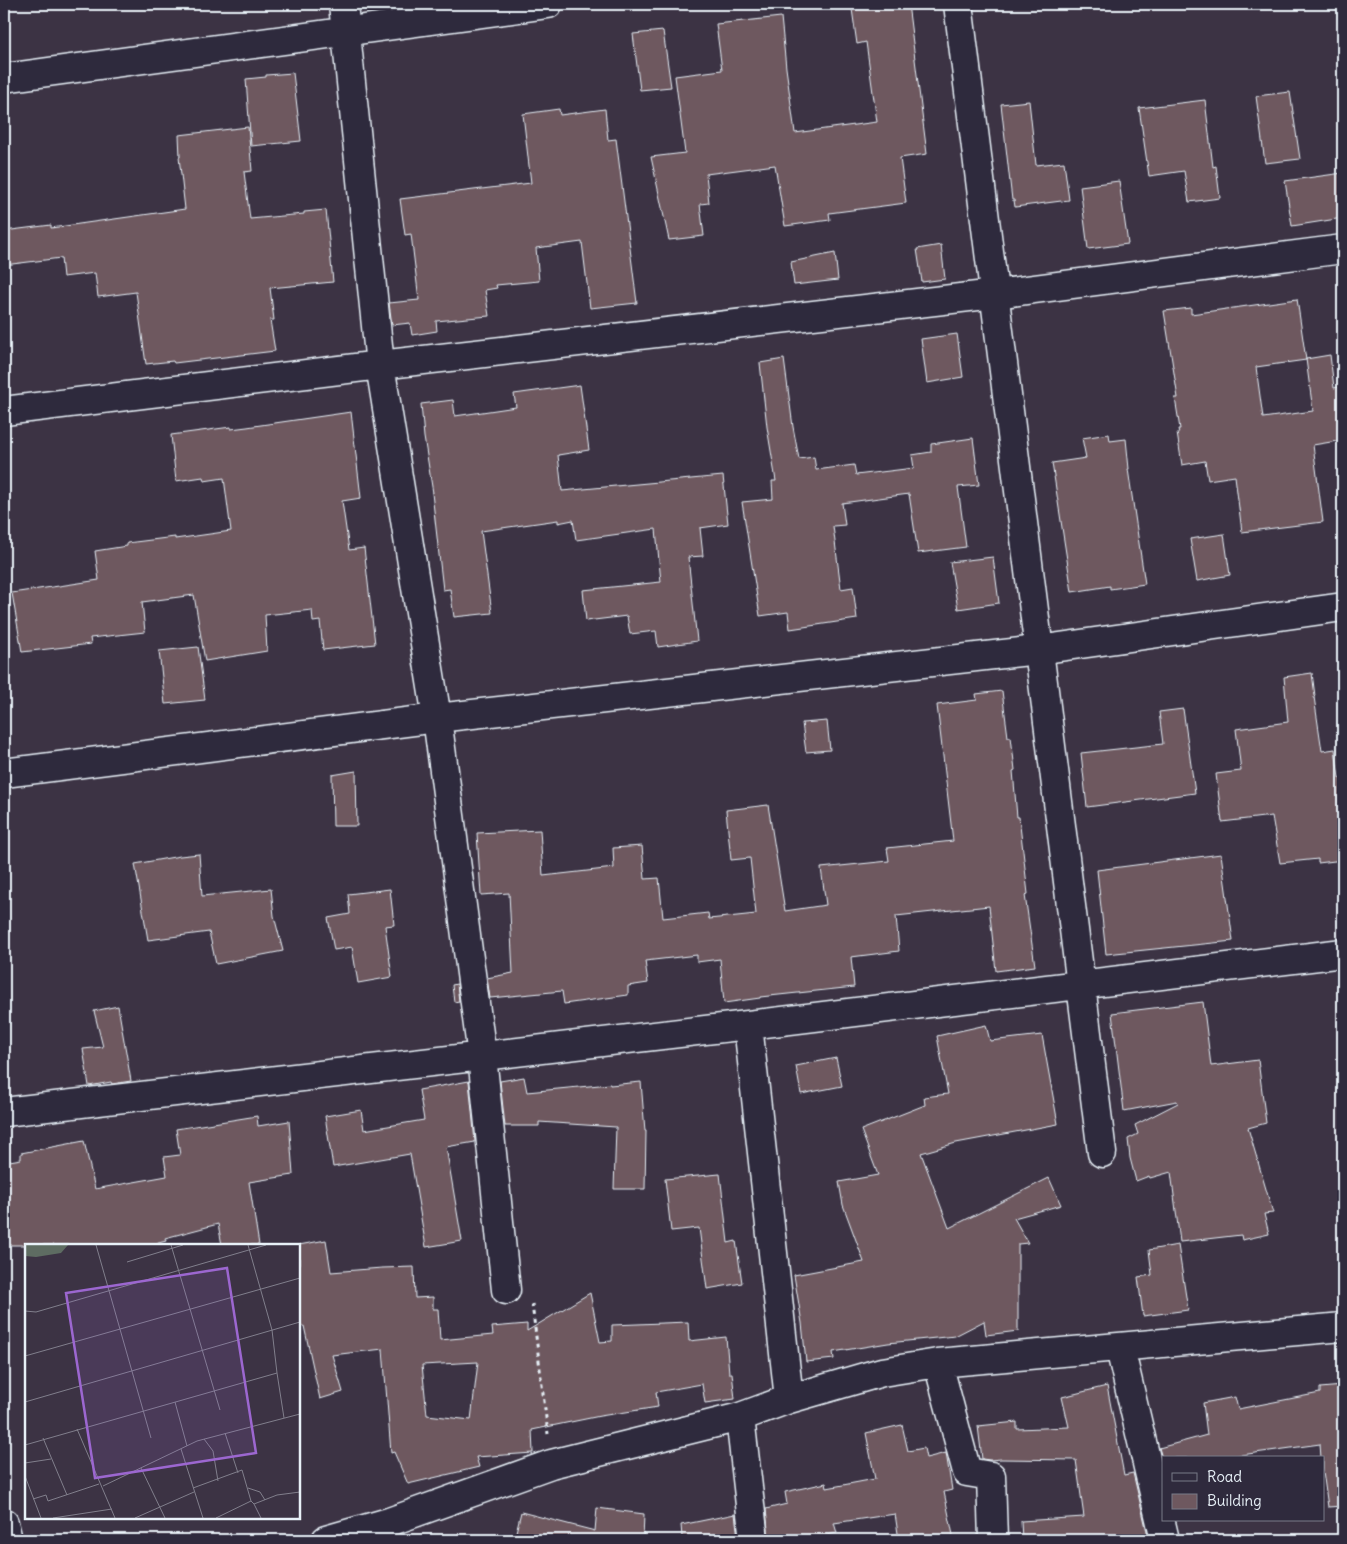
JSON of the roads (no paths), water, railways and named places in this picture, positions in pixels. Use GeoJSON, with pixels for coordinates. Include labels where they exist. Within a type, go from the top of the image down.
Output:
{"type":"FeatureCollection","features":[{"type":"Feature","properties":{"kind":"street"},"geometry":{"type":"LineString","coordinates":[[343,4],[380,365],[437,718],[482,1056],[506,1290]]}},
{"type":"Feature","properties":{"kind":"street"},"geometry":{"type":"LineString","coordinates":[[4,78],[548,4]]}},
{"type":"Feature","properties":{"kind":"street"},"geometry":{"type":"LineString","coordinates":[[958,4],[996,294],[1038,650],[1102,1153]]}},
{"type":"Feature","properties":{"kind":"street"},"geometry":{"type":"LineString","coordinates":[[4,411],[380,365],[996,294],[1343,249]]}},
{"type":"Feature","properties":{"kind":"street"},"geometry":{"type":"LineString","coordinates":[[4,773],[437,718],[1038,650],[1343,607]]}},
{"type":"Feature","properties":{"kind":"street"},"geometry":{"type":"LineString","coordinates":[[4,1112],[1343,953]]}},
{"type":"Feature","properties":{"kind":"street"},"geometry":{"type":"LineString","coordinates":[[748,1025],[789,1399]]}},
{"type":"Feature","properties":{"kind":"street"},"geometry":{"type":"LineString","coordinates":[[326,1540],[391,1531],[551,1464],[740,1417],[789,1399],[882,1372],[938,1364],[1343,1327]]}},
{"type":"Feature","properties":{"kind":"street"},"geometry":{"type":"LineString","coordinates":[[1120,1348],[1165,1540]]}},
{"type":"Feature","properties":{"kind":"street"},"geometry":{"type":"LineString","coordinates":[[938,1364],[968,1472],[991,1476],[993,1540]]}},
{"type":"Feature","properties":{"kind":"street"},"geometry":{"type":"LineString","coordinates":[[740,1417],[754,1540]]}},
{"type":"Feature","properties":{"kind":"street"},"geometry":{"type":"LineString","coordinates":[[4,1523],[8,1540]]}}]}
